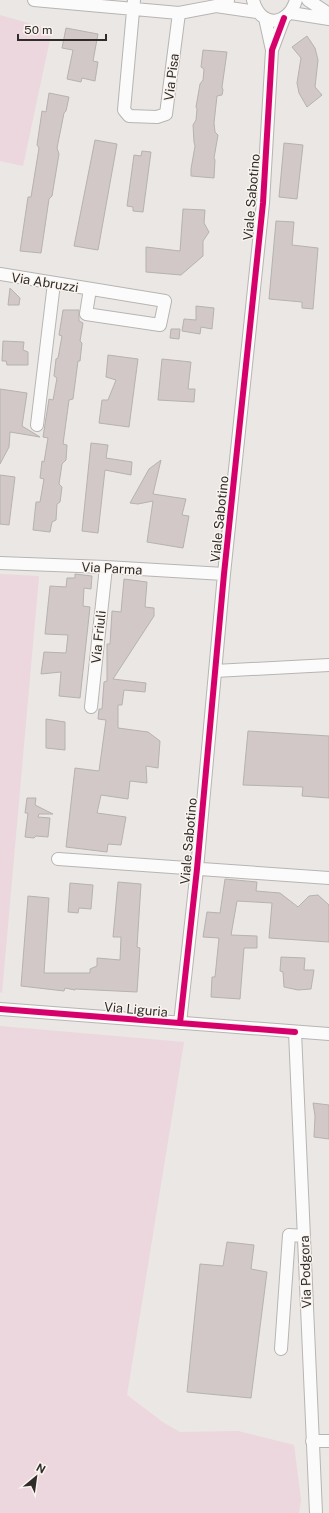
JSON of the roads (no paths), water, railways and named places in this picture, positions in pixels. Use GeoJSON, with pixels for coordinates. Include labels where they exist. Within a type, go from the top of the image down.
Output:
{"type":"FeatureCollection","features":[{"type":"Feature","properties":{"kind":"street"},"geometry":{"type":"LineString","coordinates":[[34,0],[134,4],[179,13],[216,6],[228,0]]}},
{"type":"Feature","properties":{"kind":"street","name":"Viale Sabotino"},"geometry":{"type":"LineString","coordinates":[[253,0],[261,15],[272,50]]}},
{"type":"Feature","properties":{"kind":"street","name":"Viale Sabotino"},"geometry":{"type":"LineString","coordinates":[[180,1023],[197,869],[224,574],[262,210],[272,50],[296,0]]}},
{"type":"Feature","properties":{"kind":"street"},"geometry":{"type":"LineString","coordinates":[[308,0],[329,14]]}},
{"type":"Feature","properties":{"kind":"street","name":"Via Pisa"},"geometry":{"type":"LineString","coordinates":[[134,4],[124,110],[129,116],[157,117],[166,114],[179,13]]}},
{"type":"Feature","properties":{"kind":"street"},"geometry":{"type":"LineString","coordinates":[[216,6],[261,15],[277,21],[287,16],[329,19]]}},
{"type":"Feature","properties":{"kind":"street","name":"Via Abruzzi"},"geometry":{"type":"LineString","coordinates":[[0,274],[165,301],[160,325],[86,314],[90,289]]}},
{"type":"Feature","properties":{"kind":"street"},"geometry":{"type":"LineString","coordinates":[[37,425],[54,283]]}},
{"type":"Feature","properties":{"kind":"street","name":"Via Parma"},"geometry":{"type":"LineString","coordinates":[[0,563],[106,567],[224,574]]}},
{"type":"Feature","properties":{"kind":"street","name":"Via Friuli"},"geometry":{"type":"LineString","coordinates":[[91,707],[106,567]]}},
{"type":"Feature","properties":{"kind":"street"},"geometry":{"type":"LineString","coordinates":[[215,671],[329,665]]}},
{"type":"Feature","properties":{"kind":"street"},"geometry":{"type":"LineString","coordinates":[[58,859],[329,878]]}},
{"type":"Feature","properties":{"kind":"street","name":"Via Liguria"},"geometry":{"type":"LineString","coordinates":[[0,1009],[329,1034]]}},
{"type":"Feature","properties":{"kind":"street","name":"Via Podgora"},"geometry":{"type":"LineString","coordinates":[[295,1032],[316,1513]]}},
{"type":"Feature","properties":{"kind":"street"},"geometry":{"type":"LineString","coordinates":[[281,1349],[289,1235],[304,1236]]}},
{"type":"Feature","properties":{"kind":"street"},"geometry":{"type":"LineString","coordinates":[[312,1441],[329,1441]]}},
{"type":"Feature","properties":{"kind":"street"},"geometry":{"type":"LineString","coordinates":[[310,1513],[314,1493]]}}]}
